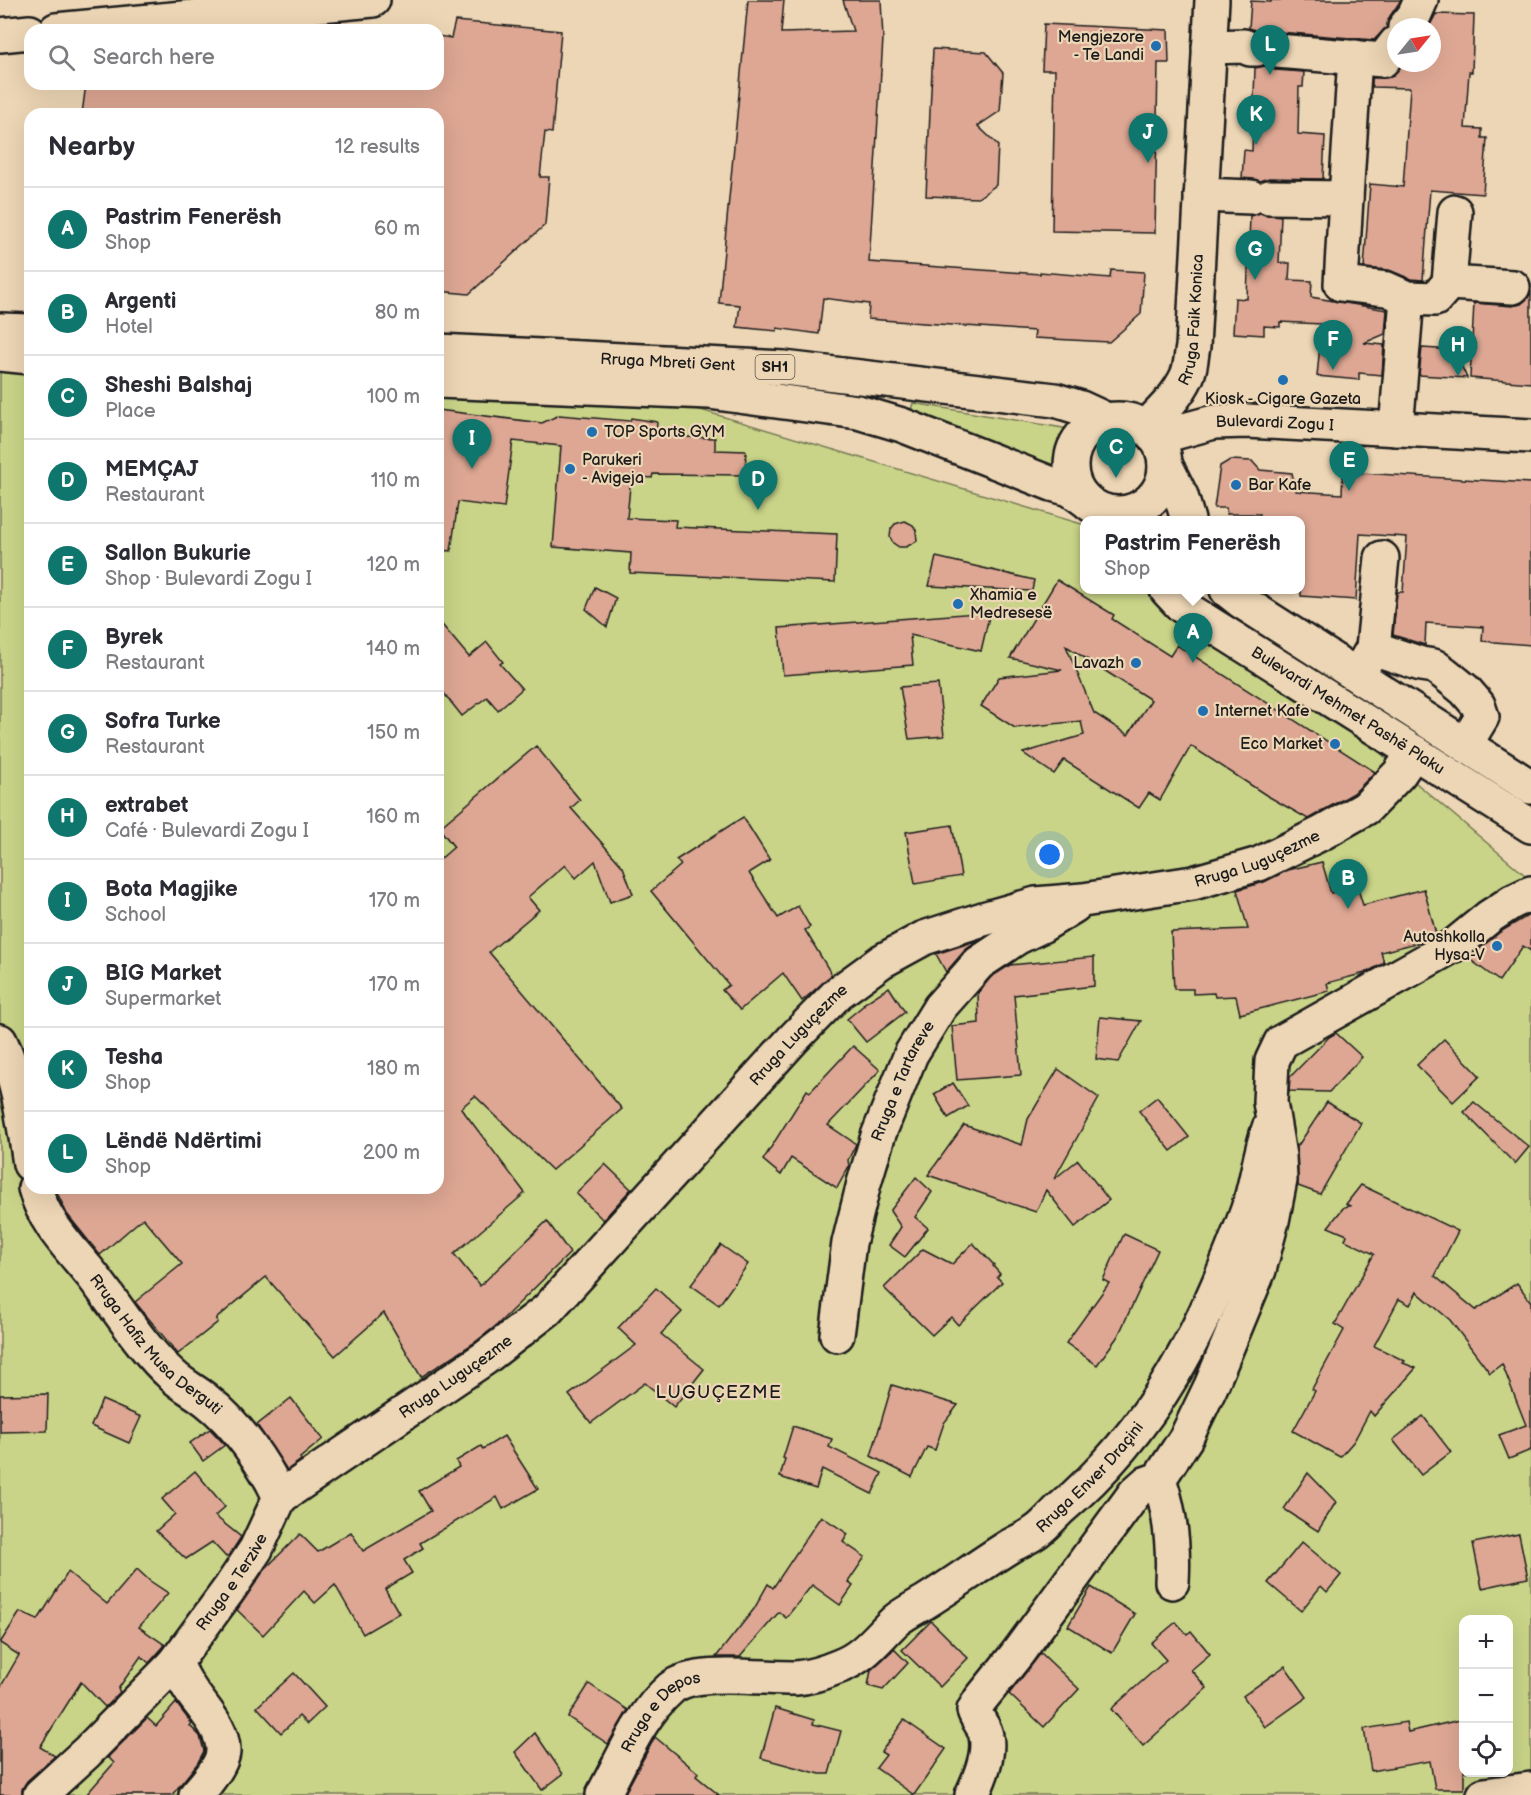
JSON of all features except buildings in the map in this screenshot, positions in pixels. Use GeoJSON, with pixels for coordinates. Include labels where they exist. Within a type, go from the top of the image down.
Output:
{"type":"FeatureCollection","features":[{"type":"Feature","properties":{"kind":"street"},"geometry":{"type":"LineString","coordinates":[[119,24],[372,0]]}},
{"type":"Feature","properties":{"kind":"street","name":"Rruga Faik Konica"},"geometry":{"type":"LineString","coordinates":[[1155,444],[1169,404],[1188,374],[1193,347],[1212,0]]}},
{"type":"Feature","properties":{"kind":"street"},"geometry":{"type":"LineString","coordinates":[[1412,18],[1421,0]]}},
{"type":"Feature","properties":{"kind":"street"},"geometry":{"type":"LineString","coordinates":[[0,35],[24,33]]}},
{"type":"Feature","properties":{"kind":"street"},"geometry":{"type":"LineString","coordinates":[[1209,47],[1244,46],[1250,49],[1383,60],[1387,55]]}},
{"type":"Feature","properties":{"kind":"street"},"geometry":{"type":"LineString","coordinates":[[1355,57],[1341,284],[1435,298],[1449,282],[1455,212]]}},
{"type":"Feature","properties":{"kind":"street"},"geometry":{"type":"LineString","coordinates":[[1201,195],[1346,198]]}},
{"type":"Feature","properties":{"kind":"street"},"geometry":{"type":"LineString","coordinates":[[1449,282],[1512,287]]}},
{"type":"Feature","properties":{"kind":"street"},"geometry":{"type":"LineString","coordinates":[[1396,429],[1397,294]]}},
{"type":"Feature","properties":{"kind":"street"},"geometry":{"type":"LineString","coordinates":[[0,330],[24,332]]}},
{"type":"Feature","properties":{"kind":"street","name":"Rruga Mbreti Gent"},"geometry":{"type":"LineString","coordinates":[[444,351],[784,368],[1055,400],[1081,408],[1107,420]]}},
{"type":"Feature","properties":{"kind":"street"},"geometry":{"type":"LineString","coordinates":[[0,354],[24,356]]}},
{"type":"Feature","properties":{"kind":"street","name":"Rruga Mbreti Gent"},"geometry":{"type":"LineString","coordinates":[[444,381],[709,392],[858,411],[902,425],[1070,489],[1097,510]]}},
{"type":"Feature","properties":{"kind":"street"},"geometry":{"type":"LineString","coordinates":[[1155,444],[1163,480],[1156,494],[1145,505],[1131,512],[1115,513],[1097,510],[1076,488],[1071,474],[1071,460],[1075,446],[1083,434],[1107,420],[1120,419],[1133,422],[1155,444],[1181,496],[1187,516]]}},
{"type":"Feature","properties":{"kind":"street","name":"Bulevardi Zogu I"},"geometry":{"type":"LineString","coordinates":[[1155,444],[1214,422],[1247,421],[1531,436]]}},
{"type":"Feature","properties":{"kind":"street","name":"Bulevardi Mehmet Pashë Plaku"},"geometry":{"type":"LineString","coordinates":[[1357,676],[1373,648],[1382,558]]}},
{"type":"Feature","properties":{"kind":"street","name":"Bulevardi Mehmet Pashë Plaku"},"geometry":{"type":"LineString","coordinates":[[1171,594],[1182,606],[1531,826]]}},
{"type":"Feature","properties":{"kind":"street","name":"Bulevardi Mehmet Pashë Plaku"},"geometry":{"type":"LineString","coordinates":[[1232,594],[1531,787]]}},
{"type":"Feature","properties":{"kind":"street","name":"Bulevardi Mehmet Pashë Plaku"},"geometry":{"type":"LineString","coordinates":[[1373,648],[1434,666],[1465,690],[1478,705],[1482,717],[1465,745]]}},
{"type":"Feature","properties":{"kind":"street","name":"Rruga Luguçezme"},"geometry":{"type":"LineString","coordinates":[[280,1497],[485,1358],[547,1310],[794,1038],[847,987],[882,961],[924,938],[1036,904],[1083,900],[1193,883],[1259,864],[1366,808],[1399,774],[1414,752]]}},
{"type":"Feature","properties":{"kind":"street","name":"Rruga Enver Draçini"},"geometry":{"type":"LineString","coordinates":[[972,1795],[980,1776],[987,1736],[977,1721],[974,1710],[1135,1493],[1145,1484],[1159,1479],[1186,1438],[1205,1401],[1259,1269],[1272,1221],[1280,1180],[1279,1156],[1270,1102],[1270,1076],[1272,1061],[1281,1041],[1456,944],[1489,917],[1531,893]]}},
{"type":"Feature","properties":{"kind":"street","name":"Rruga e Tartareve"},"geometry":{"type":"LineString","coordinates":[[837,1335],[849,1243],[864,1183],[878,1136],[911,1054],[940,1007],[979,963],[1018,937],[1043,925],[1083,900]]}},
{"type":"Feature","properties":{"kind":"street"},"geometry":{"type":"LineString","coordinates":[[0,1041],[8,1057],[24,1128]]}},
{"type":"Feature","properties":{"kind":"street","name":"Rruga Enver Draçini"},"geometry":{"type":"LineString","coordinates":[[748,1678],[800,1678],[841,1666],[863,1654],[897,1619],[1037,1531],[1086,1488],[1121,1450],[1146,1416],[1169,1384],[1192,1343],[1248,1209],[1263,1143],[1273,1118]]}},
{"type":"Feature","properties":{"kind":"street","name":"Rruga Hafiz Musa Derguti"},"geometry":{"type":"LineString","coordinates":[[37,1194],[40,1206],[62,1240],[139,1338],[172,1375],[208,1401],[243,1438],[269,1472],[280,1497]]}},
{"type":"Feature","properties":{"kind":"street"},"geometry":{"type":"LineString","coordinates":[[1159,1479],[1165,1495],[1172,1539],[1172,1582]]}},
{"type":"Feature","properties":{"kind":"street","name":"Rruga e Terzive"},"geometry":{"type":"LineString","coordinates":[[40,1795],[87,1752],[175,1663],[256,1549],[280,1497]]}},
{"type":"Feature","properties":{"kind":"street"},"geometry":{"type":"LineString","coordinates":[[175,1663],[191,1691],[212,1719],[220,1735],[223,1753],[209,1781],[196,1795]]}},
{"type":"Feature","properties":{"kind":"street","name":"Rruga e Depos"},"geometry":{"type":"LineString","coordinates":[[603,1795],[639,1727],[656,1704],[673,1687],[688,1679],[709,1676],[748,1678]]}},
{"type":"Feature","properties":{"kind":"street"},"geometry":{"type":"LineString","coordinates":[[1484,1795],[1531,1789]]}},
{"type":"Feature","properties":{"kind":"green space"},"geometry":{"type":"Polygon","coordinates":[[[0,361],[24,362],[24,1194],[444,1194],[444,378],[617,385],[1080,524],[1080,594],[1192,594],[1531,880],[1531,1795],[0,1795],[0,361]]]}},
{"type":"Feature","properties":{"kind":"green space"},"geometry":{"type":"Polygon","coordinates":[[[913,403],[1075,430],[1075,433],[1065,450],[1063,471],[910,413],[913,403]]]}},
{"type":"Feature","properties":{"kind":"place","name":"Mengjezore - Te Landi"},"geometry":{"type":"Point","coordinates":[1156,46]}},
{"type":"Feature","properties":{"kind":"place","name":"Lëndë Ndërtimi"},"geometry":{"type":"Point","coordinates":[1270,75]}},
{"type":"Feature","properties":{"kind":"place","name":"Tesha"},"geometry":{"type":"Point","coordinates":[1256,145]}},
{"type":"Feature","properties":{"kind":"place","name":"BIG Market"},"geometry":{"type":"Point","coordinates":[1148,163]}},
{"type":"Feature","properties":{"kind":"place","name":"Sofra Turke"},"geometry":{"type":"Point","coordinates":[1255,280]}},
{"type":"Feature","properties":{"kind":"place","name":"Byrek"},"geometry":{"type":"Point","coordinates":[1333,370]}},
{"type":"Feature","properties":{"kind":"place","name":"extrabet"},"geometry":{"type":"Point","coordinates":[1458,376]}},
{"type":"Feature","properties":{"kind":"place","name":"Kiosk - Cigare Gazeta"},"geometry":{"type":"Point","coordinates":[1283,380]}},
{"type":"Feature","properties":{"kind":"place","name":"TOP Sports GYM"},"geometry":{"type":"Point","coordinates":[592,432]}},
{"type":"Feature","properties":{"kind":"place","name":"Bota Magjike"},"geometry":{"type":"Point","coordinates":[472,469]}},
{"type":"Feature","properties":{"kind":"place","name":"Parukeri - Avigeja"},"geometry":{"type":"Point","coordinates":[570,469]}},
{"type":"Feature","properties":{"kind":"place","name":"Sheshi Balshaj"},"geometry":{"type":"Point","coordinates":[1116,478]}},
{"type":"Feature","properties":{"kind":"place","name":"Bar Kafe"},"geometry":{"type":"Point","coordinates":[1236,485]}},
{"type":"Feature","properties":{"kind":"place","name":"Sallon Bukurie"},"geometry":{"type":"Point","coordinates":[1349,491]}},
{"type":"Feature","properties":{"kind":"place","name":"MEMÇAJ"},"geometry":{"type":"Point","coordinates":[758,510]}},
{"type":"Feature","properties":{"kind":"place","name":"Xhamia e Medresesë"},"geometry":{"type":"Point","coordinates":[958,604]}},
{"type":"Feature","properties":{"kind":"place","name":"Lavazh"},"geometry":{"type":"Point","coordinates":[1136,663]}},
{"type":"Feature","properties":{"kind":"place","name":"Pastrim Fenerësh"},"geometry":{"type":"Point","coordinates":[1193,663]}},
{"type":"Feature","properties":{"kind":"place","name":"Internet Kafe"},"geometry":{"type":"Point","coordinates":[1203,711]}},
{"type":"Feature","properties":{"kind":"place","name":"Eco Market"},"geometry":{"type":"Point","coordinates":[1335,744]}},
{"type":"Feature","properties":{"kind":"place","name":"Argenti"},"geometry":{"type":"Point","coordinates":[1348,909]}},
{"type":"Feature","properties":{"kind":"place","name":"Autoshkolla Hysa-V"},"geometry":{"type":"Point","coordinates":[1497,946]}},
{"type":"Feature","properties":{"kind":"district","name":"LUGUÇEZME"},"geometry":{"type":"Point","coordinates":[719,1392]}}]}
